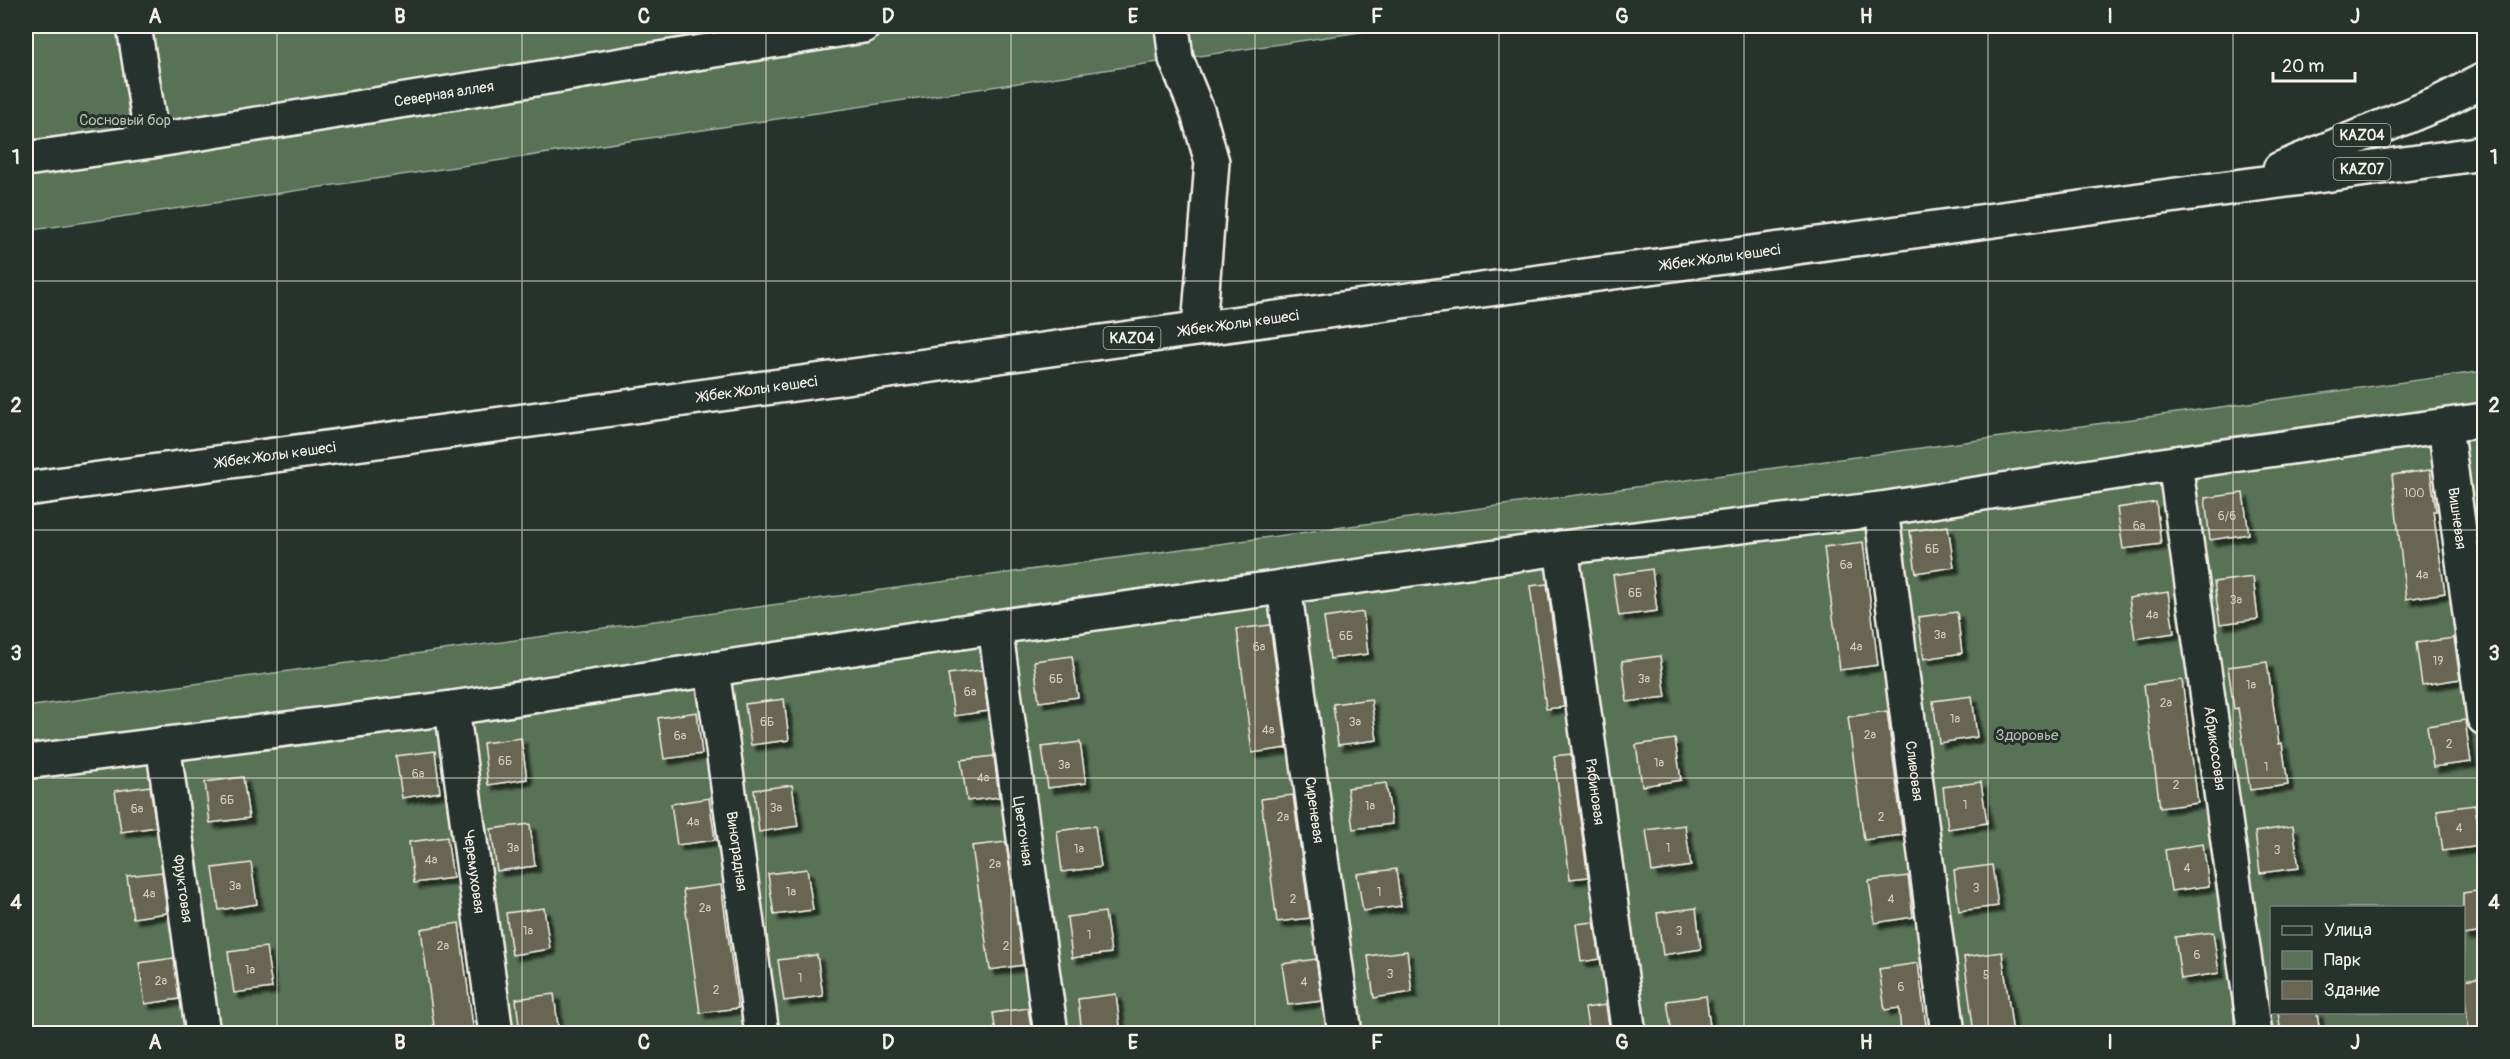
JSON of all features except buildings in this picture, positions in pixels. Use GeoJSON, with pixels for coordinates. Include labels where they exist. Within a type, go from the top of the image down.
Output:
{"type":"FeatureCollection","features":[{"type":"Feature","properties":{"kind":"main road"},"geometry":{"type":"LineString","coordinates":[[134,26],[152,141]]}},
{"type":"Feature","properties":{"kind":"main road","name":"Северная аллея"},"geometry":{"type":"LineString","coordinates":[[26,159],[152,141],[863,26]]}},
{"type":"Feature","properties":{"kind":"main road"},"geometry":{"type":"LineString","coordinates":[[1172,26],[1176,59],[1198,113],[1212,162],[1199,328]]}},
{"type":"Feature","properties":{"kind":"main road","name":"KАZ04"},"geometry":{"type":"LineString","coordinates":[[2239,186],[2436,104],[2484,80]]}},
{"type":"Feature","properties":{"kind":"main road","name":"KAZ07"},"geometry":{"type":"LineString","coordinates":[[2239,186],[2484,153]]}},
{"type":"Feature","properties":{"kind":"main road","name":"Жібек Жолы көшесі"},"geometry":{"type":"LineString","coordinates":[[26,489],[2239,186]]}},
{"type":"Feature","properties":{"kind":"main road"},"geometry":{"type":"LineString","coordinates":[[26,762],[452,708],[995,627],[1562,548],[1881,509],[2175,463],[2484,420]]}},
{"type":"Feature","properties":{"kind":"main road","name":"Вишневая"},"geometry":{"type":"LineString","coordinates":[[2445,426],[2484,718]]}},
{"type":"Feature","properties":{"kind":"main road","name":"Абрикосовая"},"geometry":{"type":"LineString","coordinates":[[2175,463],[2255,1034]]}},
{"type":"Feature","properties":{"kind":"main road","name":"Сливовая"},"geometry":{"type":"LineString","coordinates":[[1881,509],[1948,1034]]}},
{"type":"Feature","properties":{"kind":"main road","name":"Рябиновая"},"geometry":{"type":"LineString","coordinates":[[1562,548],[1629,1034]]}},
{"type":"Feature","properties":{"kind":"main road","name":"Сиреневая"},"geometry":{"type":"LineString","coordinates":[[1284,587],[1346,1034]]}},
{"type":"Feature","properties":{"kind":"main road","name":"Цветочная"},"geometry":{"type":"LineString","coordinates":[[995,627],[1051,1034]]}},
{"type":"Feature","properties":{"kind":"main road","name":"Виноградная"},"geometry":{"type":"LineString","coordinates":[[712,669],[762,1034]]}},
{"type":"Feature","properties":{"kind":"main road","name":"Черемуховая"},"geometry":{"type":"LineString","coordinates":[[452,708],[496,1034]]}},
{"type":"Feature","properties":{"kind":"main road","name":"Фруктовая"},"geometry":{"type":"LineString","coordinates":[[163,744],[203,1034]]}},
{"type":"Feature","properties":{"kind":"green space","name":"Сосновый бор"},"geometry":{"type":"Polygon","coordinates":[[[26,26],[1400,26],[26,231],[26,26]]]}},
{"type":"Feature","properties":{"kind":"green space","name":"Здоровье"},"geometry":{"type":"Polygon","coordinates":[[[2484,371],[2484,1033],[26,1033],[26,707],[2484,371]]]}}]}
